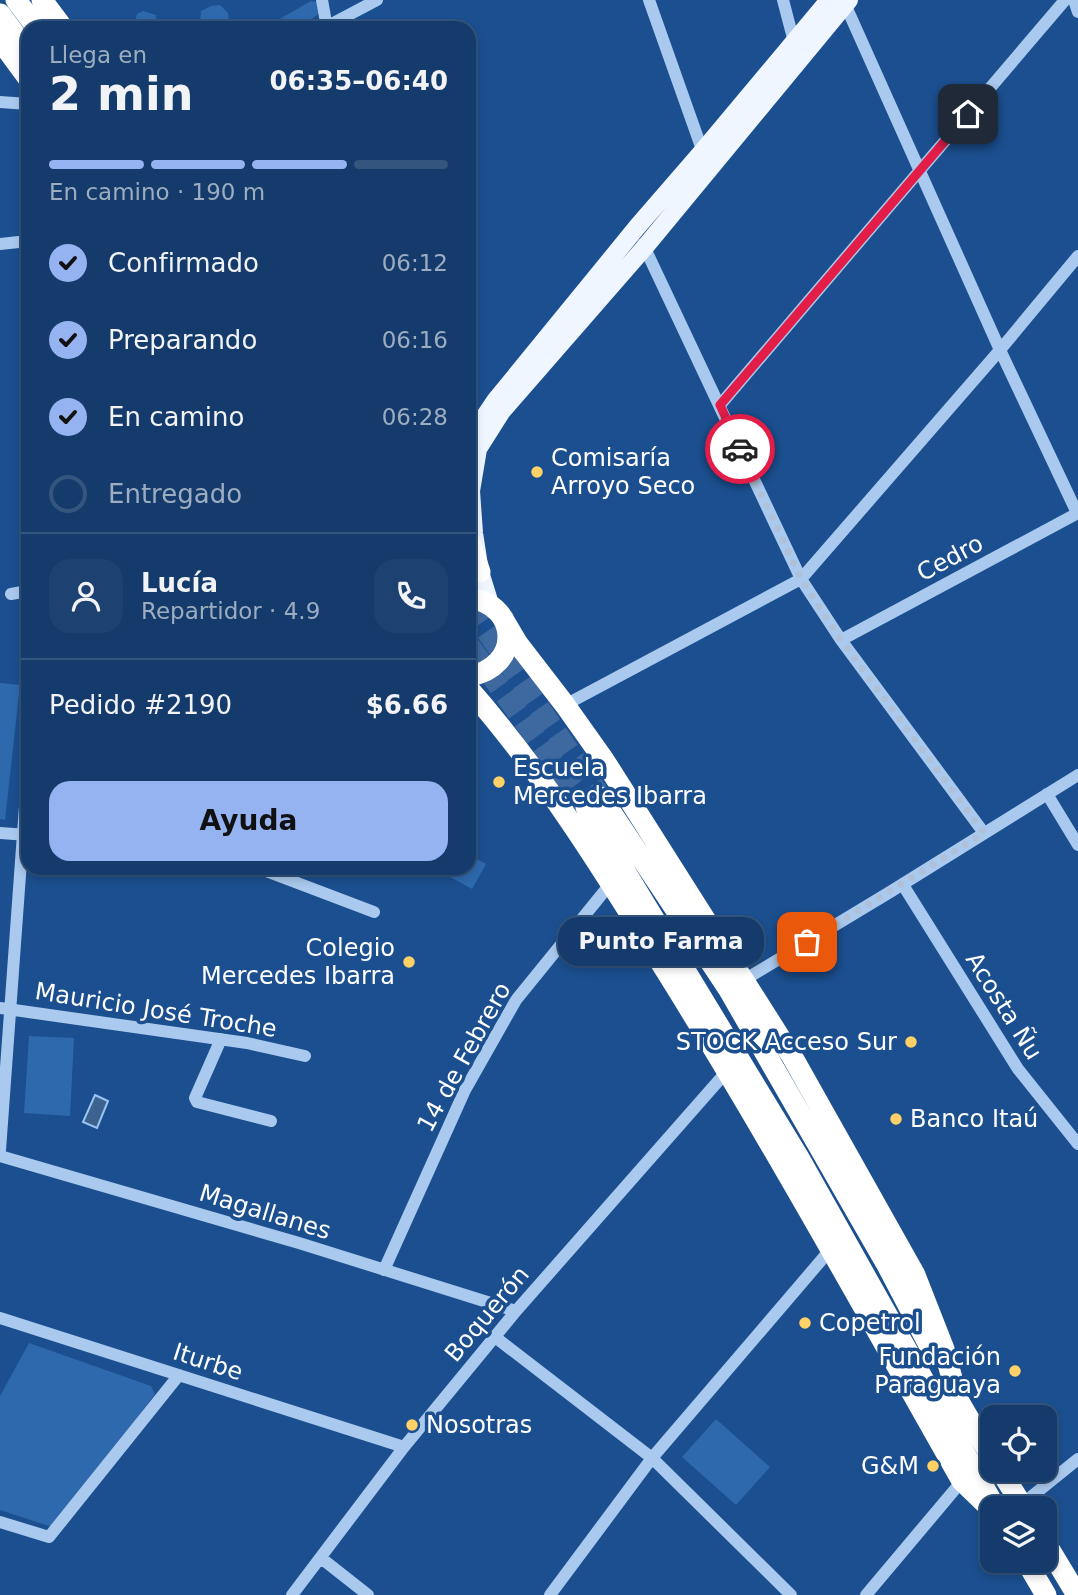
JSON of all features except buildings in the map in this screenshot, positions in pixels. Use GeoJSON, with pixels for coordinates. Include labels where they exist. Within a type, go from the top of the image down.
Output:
{"type":"FeatureCollection","features":[{"type":"Feature","properties":{"kind":"highway"},"geometry":{"type":"LineString","coordinates":[[16,0],[32,21]]}},
{"type":"Feature","properties":{"kind":"highway"},"geometry":{"type":"LineString","coordinates":[[42,0],[58,21]]}},
{"type":"Feature","properties":{"kind":"highway"},"geometry":{"type":"LineString","coordinates":[[0,15],[21,43]]}},
{"type":"Feature","properties":{"kind":"highway"},"geometry":{"type":"LineString","coordinates":[[0,40],[21,68]]}},
{"type":"Feature","properties":{"kind":"highway"},"geometry":{"type":"LineString","coordinates":[[476,560],[480,572]]}},
{"type":"Feature","properties":{"kind":"highway"},"geometry":{"type":"LineString","coordinates":[[476,600],[490,604],[505,622],[518,644],[604,760],[793,1058],[915,1275],[944,1349],[959,1404]]}},
{"type":"Feature","properties":{"kind":"highway"},"geometry":{"type":"LineString","coordinates":[[476,675],[493,668],[502,659],[507,647],[505,622]]}},
{"type":"Feature","properties":{"kind":"highway"},"geometry":{"type":"LineString","coordinates":[[476,697],[505,729],[550,789],[611,883],[728,1070],[962,1481],[980,1497]]}},
{"type":"Feature","properties":{"kind":"highway"},"geometry":{"type":"LineString","coordinates":[[476,712],[505,729]]}},
{"type":"Feature","properties":{"kind":"highway"},"geometry":{"type":"LineString","coordinates":[[980,1438],[959,1404],[887,1265],[729,990],[593,802],[793,1147],[987,1496]]}},
{"type":"Feature","properties":{"kind":"highway"},"geometry":{"type":"LineString","coordinates":[[1057,1562],[1077,1595]]}},
{"type":"Feature","properties":{"kind":"highway"},"geometry":{"type":"LineString","coordinates":[[1033,1573],[1046,1595]]}},
{"type":"Feature","properties":{"kind":"main road"},"geometry":{"type":"LineString","coordinates":[[476,429],[495,401],[636,227],[706,160],[841,1]]}},
{"type":"Feature","properties":{"kind":"main road"},"geometry":{"type":"LineString","coordinates":[[476,461],[478,449],[502,411],[645,247],[794,42],[814,31]]}},
{"type":"Feature","properties":{"kind":"main road"},"geometry":{"type":"LineString","coordinates":[[476,536],[480,572],[490,604]]}},
{"type":"Feature","properties":{"kind":"street"},"geometry":{"type":"LineString","coordinates":[[322,0],[325,21]]}},
{"type":"Feature","properties":{"kind":"street"},"geometry":{"type":"LineString","coordinates":[[339,21],[377,0]]}},
{"type":"Feature","properties":{"kind":"street"},"geometry":{"type":"LineString","coordinates":[[649,0],[706,160]]}},
{"type":"Feature","properties":{"kind":"street"},"geometry":{"type":"LineString","coordinates":[[783,0],[794,42]]}},
{"type":"Feature","properties":{"kind":"street"},"geometry":{"type":"LineString","coordinates":[[720,405],[1065,0]]}},
{"type":"Feature","properties":{"kind":"street"},"geometry":{"type":"LineString","coordinates":[[1074,0],[1078,12]]}},
{"type":"Feature","properties":{"kind":"street"},"geometry":{"type":"LineString","coordinates":[[841,1],[1000,351],[1078,513]]}},
{"type":"Feature","properties":{"kind":"street"},"geometry":{"type":"LineString","coordinates":[[0,103],[21,104]]}},
{"type":"Feature","properties":{"kind":"street"},"geometry":{"type":"LineString","coordinates":[[636,227],[801,579],[841,640],[984,833]]}},
{"type":"Feature","properties":{"kind":"street"},"geometry":{"type":"LineString","coordinates":[[0,244],[21,242]]}},
{"type":"Feature","properties":{"kind":"street"},"geometry":{"type":"LineString","coordinates":[[565,705],[801,579],[1000,351],[1078,256]]}},
{"type":"Feature","properties":{"kind":"street","name":"Cedro"},"geometry":{"type":"LineString","coordinates":[[841,640],[1078,513]]}},
{"type":"Feature","properties":{"kind":"street"},"geometry":{"type":"LineString","coordinates":[[11,594],[21,592]]}},
{"type":"Feature","properties":{"kind":"street"},"geometry":{"type":"LineString","coordinates":[[744,980],[903,885],[1078,775]]}},
{"type":"Feature","properties":{"kind":"street"},"geometry":{"type":"LineString","coordinates":[[1047,794],[1078,845]]}},
{"type":"Feature","properties":{"kind":"street"},"geometry":{"type":"LineString","coordinates":[[0,833],[21,834]]}},
{"type":"Feature","properties":{"kind":"street"},"geometry":{"type":"LineString","coordinates":[[0,1150],[6,1008],[21,875]]}},
{"type":"Feature","properties":{"kind":"street"},"geometry":{"type":"LineString","coordinates":[[276,875],[374,912]]}},
{"type":"Feature","properties":{"kind":"street","name":"14 de Febrero"},"geometry":{"type":"LineString","coordinates":[[384,1270],[465,1090],[516,1000],[611,883]]}},
{"type":"Feature","properties":{"kind":"street","name":"Acosta Ñu"},"geometry":{"type":"LineString","coordinates":[[903,885],[1018,1069],[1078,1144]]}},
{"type":"Feature","properties":{"kind":"street","name":"Mauricio José Troche"},"geometry":{"type":"LineString","coordinates":[[6,1008],[221,1039],[305,1056]]}},
{"type":"Feature","properties":{"kind":"street"},"geometry":{"type":"LineString","coordinates":[[221,1039],[195,1098],[197,1102],[271,1121]]}},
{"type":"Feature","properties":{"kind":"street","name":"Boquerón"},"geometry":{"type":"LineString","coordinates":[[292,1595],[404,1447],[516,1311],[728,1070]]}},
{"type":"Feature","properties":{"kind":"street","name":"Magallanes"},"geometry":{"type":"LineString","coordinates":[[0,1157],[299,1243],[516,1311]]}},
{"type":"Feature","properties":{"kind":"street"},"geometry":{"type":"LineString","coordinates":[[550,1595],[652,1458],[830,1250]]}},
{"type":"Feature","properties":{"kind":"street","name":"Iturbe"},"geometry":{"type":"LineString","coordinates":[[0,1318],[404,1447]]}},
{"type":"Feature","properties":{"kind":"street"},"geometry":{"type":"LineString","coordinates":[[495,1337],[652,1458],[791,1595]]}},
{"type":"Feature","properties":{"kind":"street"},"geometry":{"type":"LineString","coordinates":[[0,1522],[49,1537],[179,1375]]}},
{"type":"Feature","properties":{"kind":"street"},"geometry":{"type":"LineString","coordinates":[[1036,1496],[1078,1459]]}},
{"type":"Feature","properties":{"kind":"street"},"geometry":{"type":"LineString","coordinates":[[866,1595],[962,1481]]}},
{"type":"Feature","properties":{"kind":"street"},"geometry":{"type":"LineString","coordinates":[[321,1558],[368,1595]]}},
{"type":"Feature","properties":{"kind":"shaded area"},"geometry":{"type":"Polygon","coordinates":[[[311,1],[317,2],[319,13],[311,19],[278,20],[311,1]]]}},
{"type":"Feature","properties":{"kind":"shaded area"},"geometry":{"type":"Polygon","coordinates":[[[220,5],[228,13],[229,20],[200,21],[201,11],[220,5]]]}},
{"type":"Feature","properties":{"kind":"shaded area"},"geometry":{"type":"Polygon","coordinates":[[[143,11],[156,15],[156,21],[135,21],[137,14],[143,11]]]}},
{"type":"Feature","properties":{"kind":"shaded area"},"geometry":{"type":"Polygon","coordinates":[[[0,683],[20,685],[5,820],[0,819],[0,683]]]}},
{"type":"Feature","properties":{"kind":"shaded area"},"geometry":{"type":"Polygon","coordinates":[[[476,859],[486,864],[472,889],[447,875],[476,875],[476,859]]]}},
{"type":"Feature","properties":{"kind":"shaded area"},"geometry":{"type":"Polygon","coordinates":[[[29,1036],[74,1038],[70,1116],[24,1113],[29,1036]]]}},
{"type":"Feature","properties":{"kind":"shaded area"},"geometry":{"type":"Polygon","coordinates":[[[95,1095],[108,1101],[97,1128],[83,1122],[95,1095]]]}},
{"type":"Feature","properties":{"kind":"shaded area"},"geometry":{"type":"Polygon","coordinates":[[[29,1343],[151,1386],[155,1394],[56,1526],[52,1527],[0,1510],[0,1396],[29,1343]]]}},
{"type":"Feature","properties":{"kind":"shaded area"},"geometry":{"type":"Polygon","coordinates":[[[716,1419],[770,1467],[736,1505],[682,1457],[716,1419]]]}},
{"type":"Feature","properties":{"kind":"tunnel"},"geometry":{"type":"LineString","coordinates":[[476,616],[601,797]]}},
{"type":"Feature","properties":{"kind":"tunnel"},"geometry":{"type":"LineString","coordinates":[[476,655],[586,807]]}},
{"type":"Feature","properties":{"kind":"way so far"},"geometry":{"type":"LineString","coordinates":[[740,449],[801,579],[841,640],[984,833],[807,942]]}},
{"type":"Feature","properties":{"kind":"place","name":"Comisaría Arroyo Seco"},"geometry":{"type":"Point","coordinates":[537,472]}},
{"type":"Feature","properties":{"kind":"place","name":"Escuela Mercedes Ibarra"},"geometry":{"type":"Point","coordinates":[499,782]}},
{"type":"Feature","properties":{"kind":"place","name":"Punto Farma"},"geometry":{"type":"Point","coordinates":[807,942]}},
{"type":"Feature","properties":{"kind":"place","name":"Colegio Mercedes Ibarra"},"geometry":{"type":"Point","coordinates":[409,962]}},
{"type":"Feature","properties":{"kind":"place","name":"STOCK Acceso Sur"},"geometry":{"type":"Point","coordinates":[911,1042]}},
{"type":"Feature","properties":{"kind":"place","name":"Banco Itaú"},"geometry":{"type":"Point","coordinates":[896,1119]}},
{"type":"Feature","properties":{"kind":"place","name":"Copetrol"},"geometry":{"type":"Point","coordinates":[805,1323]}},
{"type":"Feature","properties":{"kind":"place","name":"Fundación Paraguaya"},"geometry":{"type":"Point","coordinates":[1015,1371]}},
{"type":"Feature","properties":{"kind":"place","name":"Nosotras"},"geometry":{"type":"Point","coordinates":[412,1425]}},
{"type":"Feature","properties":{"kind":"place","name":"G&M"},"geometry":{"type":"Point","coordinates":[933,1466]}},
{"type":"Feature","properties":{"kind":"route"},"geometry":{"type":"LineString","coordinates":[[740,449],[720,405],[968,114]]}}]}
